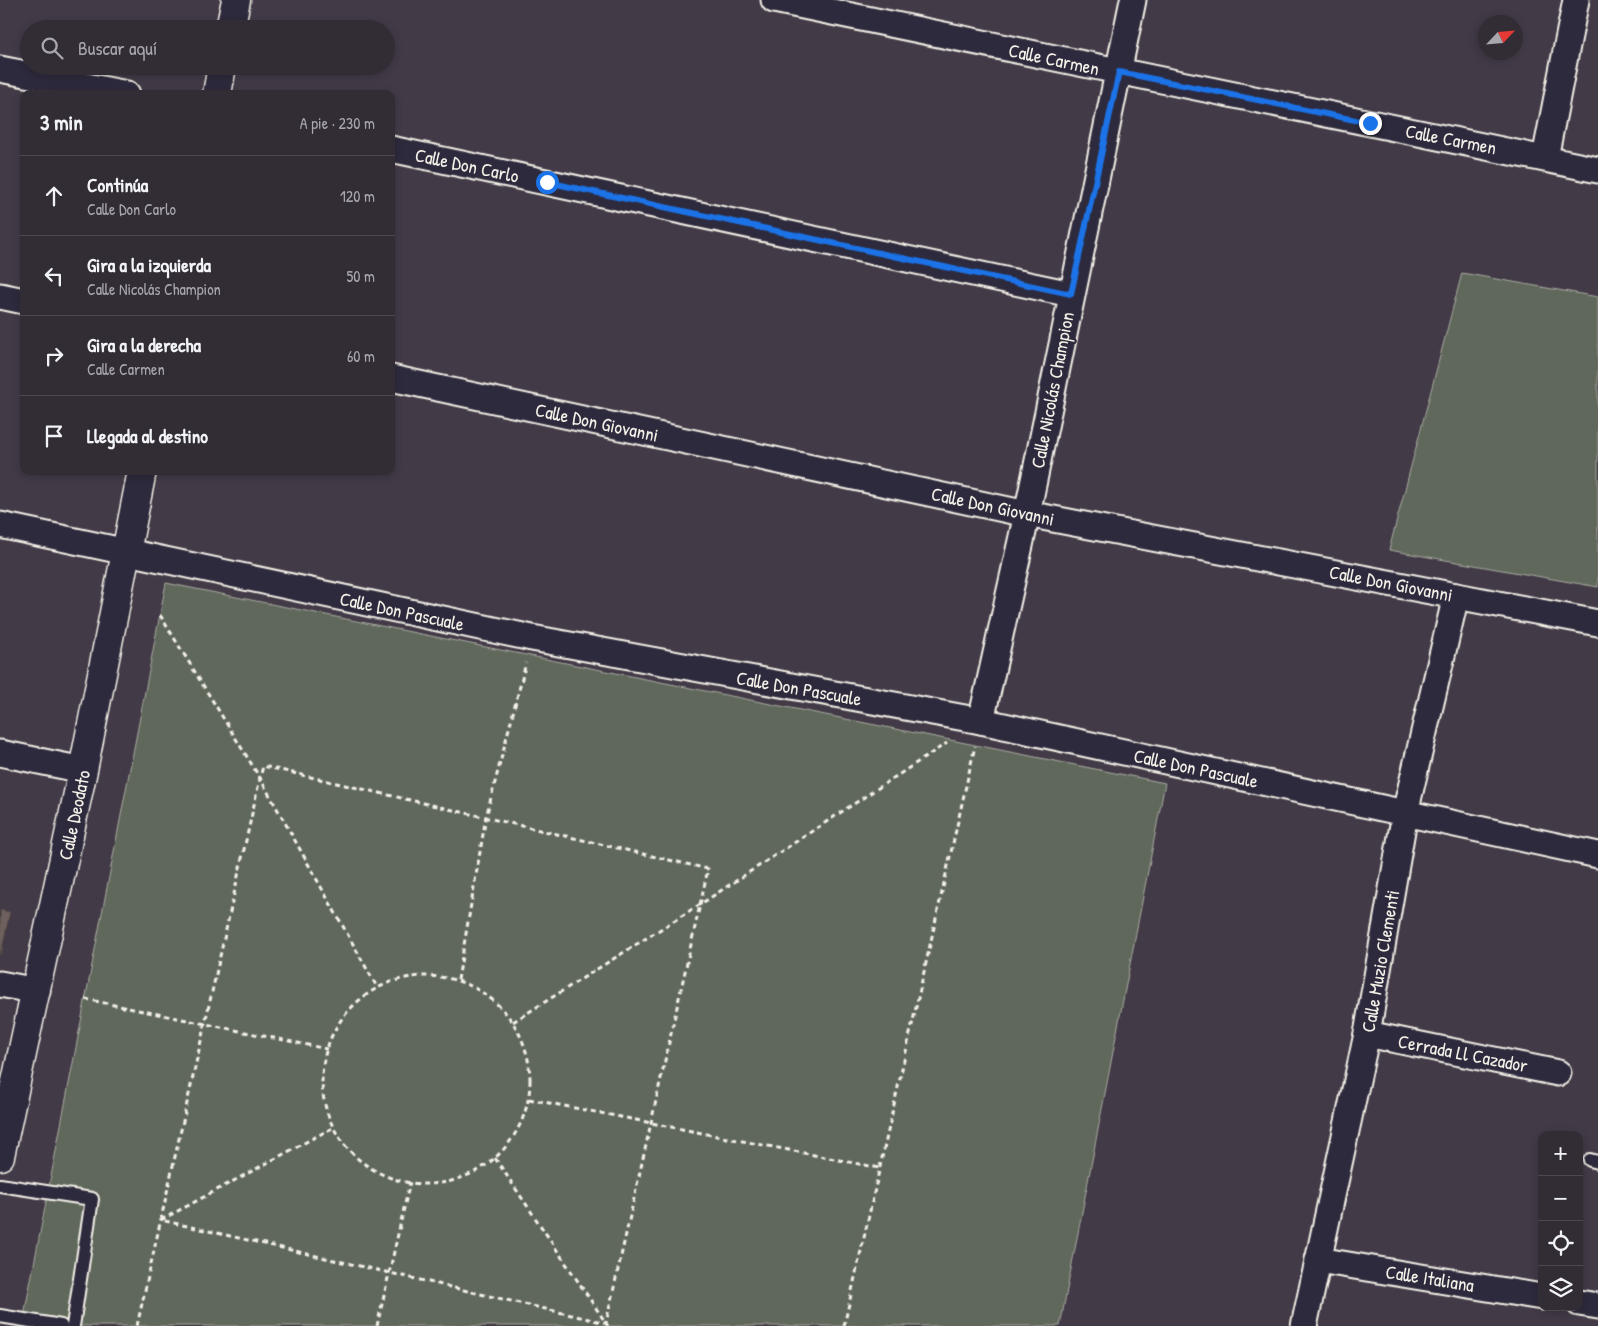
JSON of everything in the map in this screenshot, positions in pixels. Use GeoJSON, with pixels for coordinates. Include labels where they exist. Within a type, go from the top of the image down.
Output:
{"type":"FeatureCollection","features":[{"type":"Feature","properties":{"kind":"street"},"geometry":{"type":"LineString","coordinates":[[232,20],[236,0]]}},
{"type":"Feature","properties":{"kind":"street","name":"Calle Carmen"},"geometry":{"type":"LineString","coordinates":[[774,0],[1598,170]]}},
{"type":"Feature","properties":{"kind":"street","name":"Calle Nicolás Champion"},"geometry":{"type":"LineString","coordinates":[[980,721],[1027,514],[1133,0]]}},
{"type":"Feature","properties":{"kind":"street"},"geometry":{"type":"LineString","coordinates":[[1545,158],[1576,0]]}},
{"type":"Feature","properties":{"kind":"street"},"geometry":{"type":"LineString","coordinates":[[0,69],[20,73]]}},
{"type":"Feature","properties":{"kind":"street"},"geometry":{"type":"LineString","coordinates":[[30,75],[107,90]]}},
{"type":"Feature","properties":{"kind":"street"},"geometry":{"type":"LineString","coordinates":[[218,90],[220,75]]}},
{"type":"Feature","properties":{"kind":"street","name":"Calle Don Carlo"},"geometry":{"type":"LineString","coordinates":[[395,150],[1071,294]]}},
{"type":"Feature","properties":{"kind":"street"},"geometry":{"type":"LineString","coordinates":[[0,296],[20,300]]}},
{"type":"Feature","properties":{"kind":"street","name":"Calle Don Giovanni"},"geometry":{"type":"LineString","coordinates":[[395,379],[1027,514],[1598,623]]}},
{"type":"Feature","properties":{"kind":"street","name":"Calle Deodato"},"geometry":{"type":"LineString","coordinates":[[0,1156],[83,770],[128,552],[141,475]]}},
{"type":"Feature","properties":{"kind":"street","name":"Calle Don Pascuale"},"geometry":{"type":"LineString","coordinates":[[0,525],[532,638],[980,721],[1598,855]]}},
{"type":"Feature","properties":{"kind":"street","name":"Calle Muzio Clementi"},"geometry":{"type":"LineString","coordinates":[[1304,1326],[1367,1034],[1405,813],[1456,596]]}},
{"type":"Feature","properties":{"kind":"street"},"geometry":{"type":"LineString","coordinates":[[0,754],[83,770]]}},
{"type":"Feature","properties":{"kind":"street"},"geometry":{"type":"LineString","coordinates":[[0,984],[37,991]]}},
{"type":"Feature","properties":{"kind":"street","name":"Cerrada Ll Cazador"},"geometry":{"type":"LineString","coordinates":[[1367,1034],[1558,1073]]}},
{"type":"Feature","properties":{"kind":"street","name":"Calle Italiana"},"geometry":{"type":"LineString","coordinates":[[1318,1260],[1538,1296]]}},
{"type":"Feature","properties":{"kind":"street"},"geometry":{"type":"LineString","coordinates":[[1583,1304],[1598,1306]]}},
{"type":"Feature","properties":{"kind":"lane"},"geometry":{"type":"LineString","coordinates":[[0,1185],[92,1199],[73,1326]]}},
{"type":"Feature","properties":{"kind":"lane"},"geometry":{"type":"LineString","coordinates":[[0,1316],[61,1326]]}},
{"type":"Feature","properties":{"kind":"path"},"geometry":{"type":"LineString","coordinates":[[160,615],[260,778],[377,987]]}},
{"type":"Feature","properties":{"kind":"path"},"geometry":{"type":"LineString","coordinates":[[458,980],[486,817],[532,638]]}},
{"type":"Feature","properties":{"kind":"path"},"geometry":{"type":"LineString","coordinates":[[513,1022],[700,906],[980,721]]}},
{"type":"Feature","properties":{"kind":"path"},"geometry":{"type":"LineString","coordinates":[[844,1326],[980,721]]}},
{"type":"Feature","properties":{"kind":"path"},"geometry":{"type":"LineString","coordinates":[[137,1326],[263,766],[708,869],[607,1324]]}},
{"type":"Feature","properties":{"kind":"path"},"geometry":{"type":"LineString","coordinates":[[431,975],[458,980],[479,990],[498,1004],[513,1022],[524,1046],[530,1072],[528,1099],[522,1121],[510,1141],[495,1158],[476,1171],[455,1180],[433,1184],[410,1182],[387,1176],[366,1164],[348,1147],[334,1127],[325,1102],[322,1075],[327,1049],[338,1024],[355,1003],[377,987],[404,978],[431,975]]}},
{"type":"Feature","properties":{"kind":"path"},"geometry":{"type":"LineString","coordinates":[[85,999],[327,1049]]}},
{"type":"Feature","properties":{"kind":"path"},"geometry":{"type":"LineString","coordinates":[[528,1099],[880,1168]]}},
{"type":"Feature","properties":{"kind":"path"},"geometry":{"type":"LineString","coordinates":[[161,1220],[334,1127]]}},
{"type":"Feature","properties":{"kind":"path"},"geometry":{"type":"LineString","coordinates":[[495,1158],[607,1324]]}},
{"type":"Feature","properties":{"kind":"path"},"geometry":{"type":"LineString","coordinates":[[377,1326],[410,1182]]}},
{"type":"Feature","properties":{"kind":"path"},"geometry":{"type":"LineString","coordinates":[[161,1220],[607,1324]]}},
{"type":"Feature","properties":{"kind":"green space"},"geometry":{"type":"Polygon","coordinates":[[[1462,273],[1598,297],[1598,587],[1389,550],[1462,273]]]}},
{"type":"Feature","properties":{"kind":"green space"},"geometry":{"type":"Polygon","coordinates":[[[166,583],[1165,783],[1060,1326],[22,1326],[166,583]]]}},
{"type":"Feature","properties":{"kind":"building"},"geometry":{"type":"Polygon","coordinates":[[[0,910],[10,912],[1,955],[0,955],[0,910]]]}},
{"type":"Feature","properties":{"kind":"route"},"geometry":{"type":"LineString","coordinates":[[547,182],[1071,294],[1119,72],[1370,123]]}}]}
